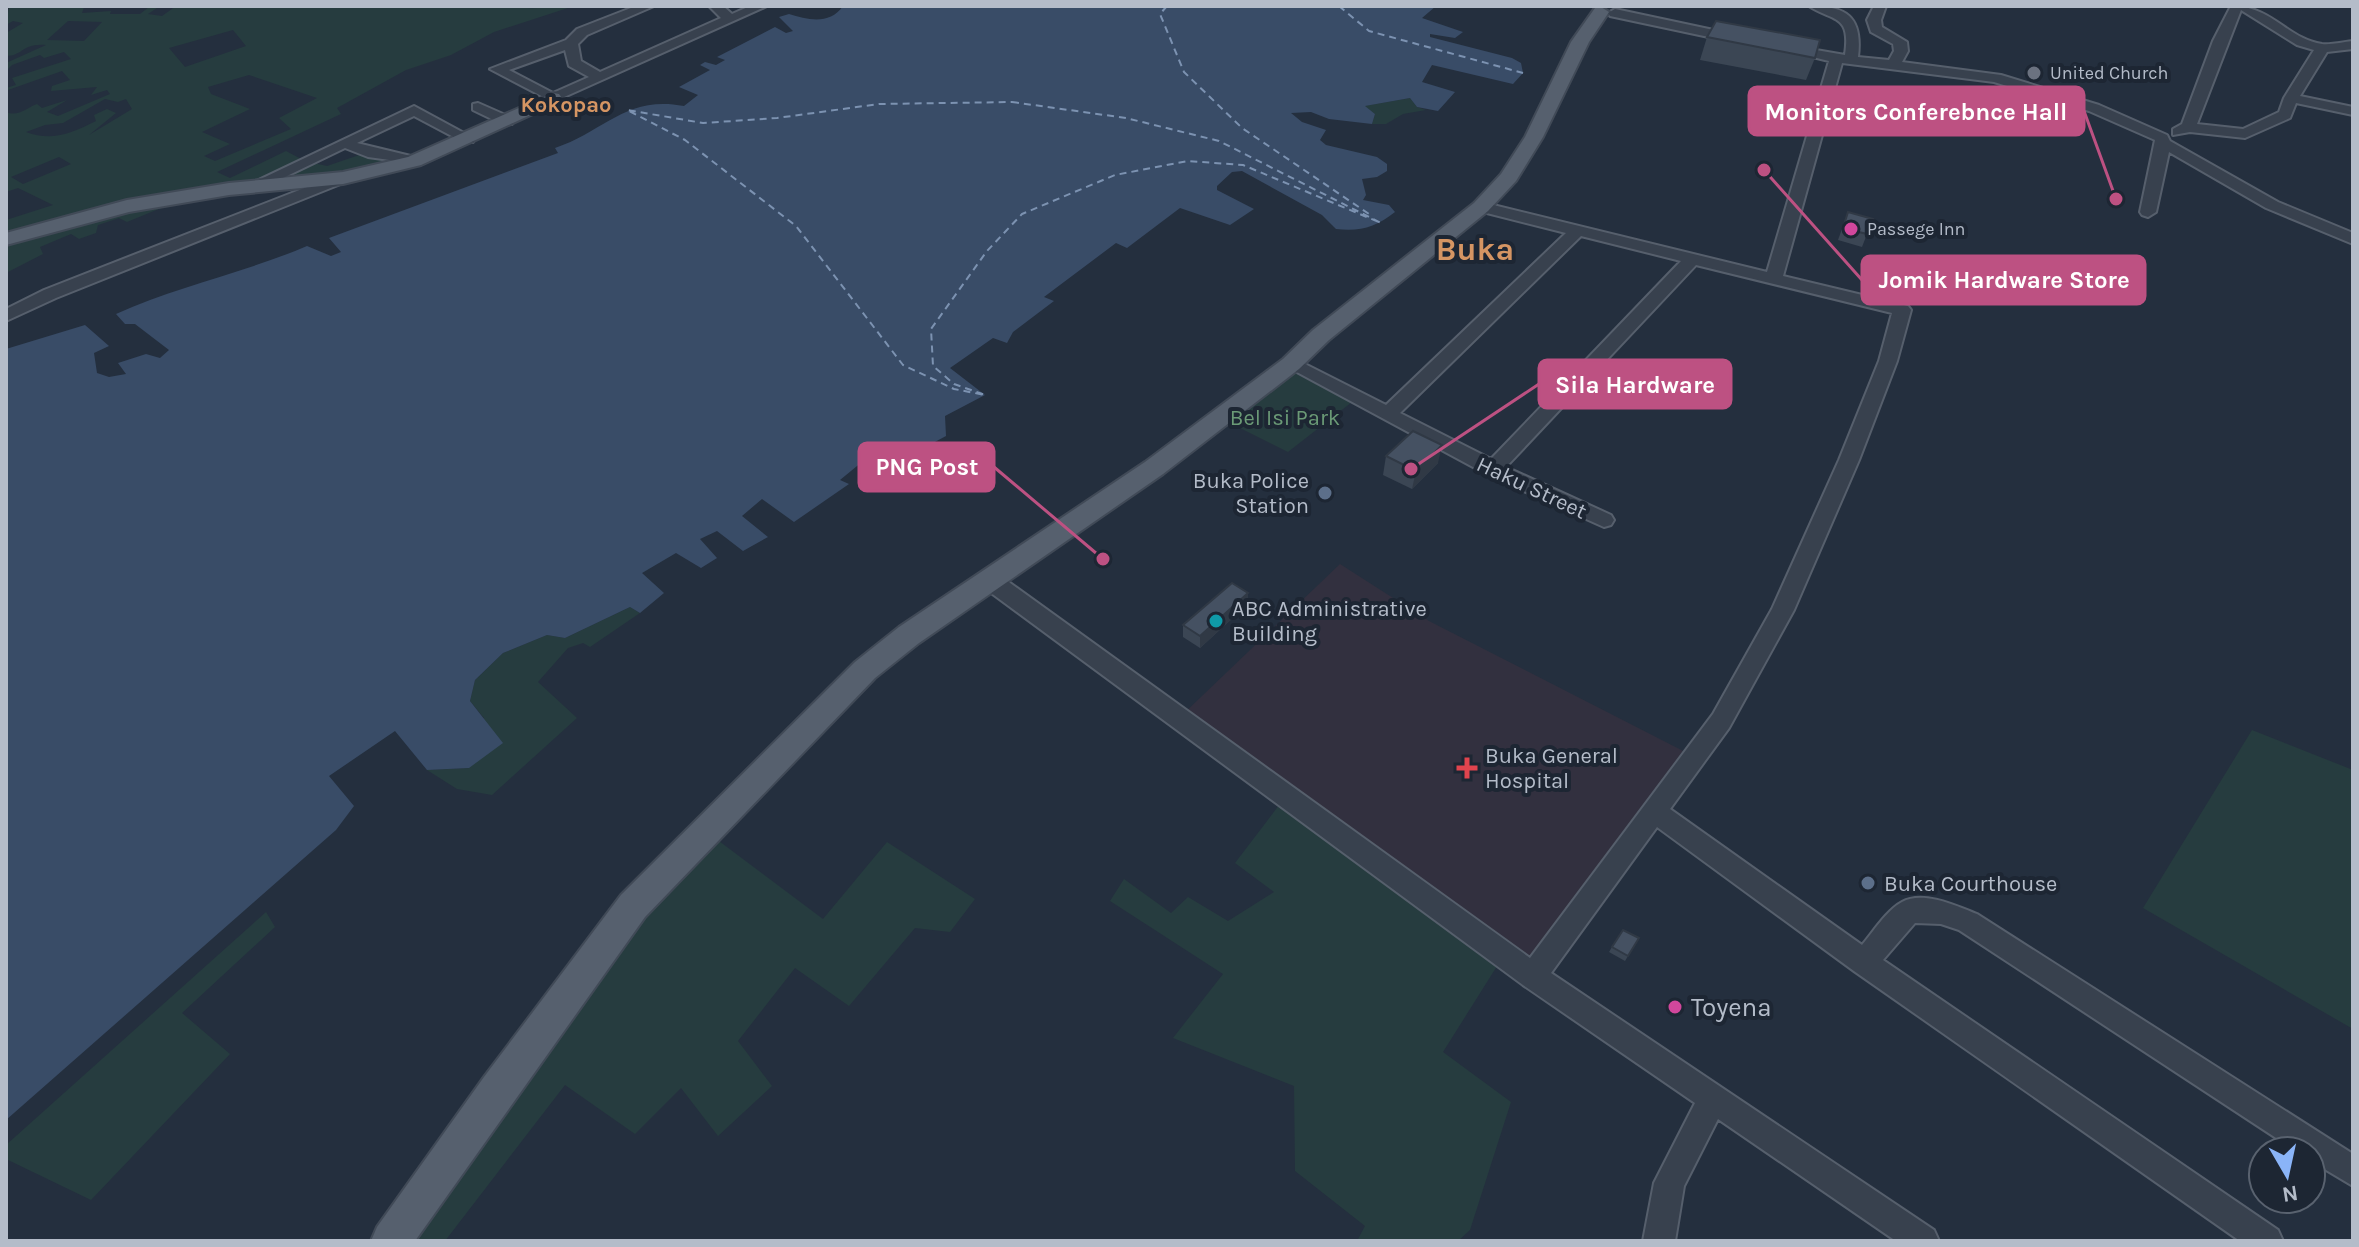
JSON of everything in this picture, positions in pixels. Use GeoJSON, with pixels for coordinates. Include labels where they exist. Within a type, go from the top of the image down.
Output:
{"type":"FeatureCollection","features":[{"type":"Feature","properties":{"kind":"main road"},"geometry":{"type":"LineString","coordinates":[[391,1241],[497,1090],[633,906],[865,670],[909,635],[1154,468],[1291,364],[1321,335],[1481,207],[1509,177],[1534,137],[1580,42],[1607,9]]}},
{"type":"Feature","properties":{"kind":"main road"},"geometry":{"type":"LineString","coordinates":[[6,239],[127,206],[252,187],[343,178],[414,161],[553,98]]}},
{"type":"Feature","properties":{"kind":"street"},"geometry":{"type":"LineString","coordinates":[[648,6],[582,32],[571,43],[497,69],[553,98],[761,6]]}},
{"type":"Feature","properties":{"kind":"street"},"geometry":{"type":"LineString","coordinates":[[715,6],[730,19]]}},
{"type":"Feature","properties":{"kind":"street"},"geometry":{"type":"LineString","coordinates":[[1655,22],[1672,6]]}},
{"type":"Feature","properties":{"kind":"street"},"geometry":{"type":"LineString","coordinates":[[1774,276],[1844,59],[1854,40],[1850,23],[1840,13],[1815,6]]}},
{"type":"Feature","properties":{"kind":"street"},"geometry":{"type":"LineString","coordinates":[[1882,6],[1874,20],[1876,29],[1900,42],[1901,51],[1893,65]]}},
{"type":"Feature","properties":{"kind":"street"},"geometry":{"type":"LineString","coordinates":[[2188,127],[2220,41],[2240,6],[2302,42],[2322,48],[2353,45]]}},
{"type":"Feature","properties":{"kind":"street"},"geometry":{"type":"LineString","coordinates":[[1607,9],[1749,41]]}},
{"type":"Feature","properties":{"kind":"street"},"geometry":{"type":"LineString","coordinates":[[571,43],[574,63],[599,77]]}},
{"type":"Feature","properties":{"kind":"street"},"geometry":{"type":"LineString","coordinates":[[1779,47],[1844,59],[1996,78],[2094,108],[2162,141],[2272,205],[2353,239]]}},
{"type":"Feature","properties":{"kind":"street"},"geometry":{"type":"LineString","coordinates":[[2162,141],[2188,127],[2245,134],[2285,115],[2291,98],[2322,48]]}},
{"type":"Feature","properties":{"kind":"street"},"geometry":{"type":"LineString","coordinates":[[2291,98],[2353,111]]}},
{"type":"Feature","properties":{"kind":"street"},"geometry":{"type":"LineString","coordinates":[[478,107],[507,121]]}},
{"type":"Feature","properties":{"kind":"street"},"geometry":{"type":"LineString","coordinates":[[252,187],[414,110],[468,139]]}},
{"type":"Feature","properties":{"kind":"street"},"geometry":{"type":"LineString","coordinates":[[2148,212],[2162,141]]}},
{"type":"Feature","properties":{"kind":"street"},"geometry":{"type":"LineString","coordinates":[[345,143],[368,152],[414,161]]}},
{"type":"Feature","properties":{"kind":"street"},"geometry":{"type":"LineString","coordinates":[[6,316],[50,294],[343,178]]}},
{"type":"Feature","properties":{"kind":"street"},"geometry":{"type":"LineString","coordinates":[[1481,207],[1774,276],[1902,310],[1888,361],[1866,418],[1783,610],[1721,721],[1533,976]]}},
{"type":"Feature","properties":{"kind":"street"},"geometry":{"type":"LineString","coordinates":[[1387,415],[1577,231]]}},
{"type":"Feature","properties":{"kind":"street"},"geometry":{"type":"LineString","coordinates":[[1493,469],[1692,259]]}},
{"type":"Feature","properties":{"kind":"street","name":"Haku Street"},"geometry":{"type":"LineString","coordinates":[[1291,364],[1493,469],[1604,520]]}},
{"type":"Feature","properties":{"kind":"street"},"geometry":{"type":"LineString","coordinates":[[991,581],[1533,976],[1923,1241]]}},
{"type":"Feature","properties":{"kind":"street"},"geometry":{"type":"LineString","coordinates":[[1655,812],[1864,962],[2267,1241]]}},
{"type":"Feature","properties":{"kind":"street"},"geometry":{"type":"LineString","coordinates":[[1864,962],[1909,911],[1941,912],[1968,922],[2353,1171]]}},
{"type":"Feature","properties":{"kind":"street"},"geometry":{"type":"LineString","coordinates":[[1659,1241],[1669,1183],[1712,1100]]}},
{"type":"Feature","properties":{"kind":"shaded area","name":"Buka General Hospital"},"geometry":{"type":"Polygon","coordinates":[[[1340,564],[1429,621],[1695,757],[1533,976],[1179,718],[1340,564]]]}},
{"type":"Feature","properties":{"kind":"green space"},"geometry":{"type":"Polygon","coordinates":[[[6,6],[92,6],[84,7],[82,13],[111,11],[110,14],[140,14],[149,7],[145,6],[160,6],[148,14],[162,16],[176,6],[574,6],[494,32],[451,55],[406,70],[337,108],[341,114],[217,172],[230,178],[286,151],[305,161],[327,166],[368,152],[414,161],[176,202],[127,222],[119,218],[98,225],[96,233],[79,239],[71,234],[40,247],[43,254],[6,273],[6,220],[53,205],[18,188],[6,192],[6,112],[19,113],[37,104],[42,108],[67,100],[47,112],[58,116],[110,94],[107,90],[91,95],[97,87],[51,91],[52,86],[70,80],[62,71],[8,90],[6,94],[6,88],[16,85],[12,78],[71,59],[64,52],[44,58],[40,55],[12,65],[6,71],[6,63],[46,45],[32,46],[6,56],[6,33],[23,23],[13,21],[6,25],[9,7],[6,6]],[[68,21],[47,40],[84,41],[102,22],[68,21]],[[233,30],[169,48],[185,67],[246,46],[233,30]],[[249,75],[208,87],[211,94],[250,109],[202,132],[230,144],[204,156],[215,161],[291,129],[279,118],[317,98],[249,75]],[[105,99],[63,123],[26,132],[45,136],[62,135],[96,121],[94,115],[107,109],[116,113],[89,135],[132,109],[126,99],[118,102],[105,99]],[[59,157],[11,177],[23,184],[71,164],[59,157]]]}},
{"type":"Feature","properties":{"kind":"green space"},"geometry":{"type":"Polygon","coordinates":[[[1410,98],[1417,107],[1426,110],[1403,114],[1386,124],[1372,124],[1375,114],[1364,106],[1410,98]]]}},
{"type":"Feature","properties":{"kind":"green space","name":"Bel Isi Park"},"geometry":{"type":"Polygon","coordinates":[[[1294,373],[1352,402],[1288,452],[1226,421],[1294,373]]]}},
{"type":"Feature","properties":{"kind":"green space"},"geometry":{"type":"Polygon","coordinates":[[[630,607],[640,613],[590,647],[583,643],[568,648],[538,682],[577,718],[492,795],[457,789],[427,770],[469,768],[484,718],[470,701],[475,680],[503,653],[547,635],[565,638],[630,607]]]}},
{"type":"Feature","properties":{"kind":"green space"},"geometry":{"type":"Polygon","coordinates":[[[2252,730],[2353,770],[2353,1029],[2143,908],[2252,730]]]}},
{"type":"Feature","properties":{"kind":"green space"},"geometry":{"type":"Polygon","coordinates":[[[1286,796],[1504,955],[1443,1052],[1511,1102],[1470,1230],[1458,1241],[1357,1241],[1365,1226],[1295,1171],[1294,1086],[1173,1038],[1223,974],[1110,901],[1124,879],[1171,913],[1188,897],[1228,921],[1274,892],[1235,863],[1286,796]]]}},
{"type":"Feature","properties":{"kind":"green space"},"geometry":{"type":"Polygon","coordinates":[[[707,832],[823,919],[887,842],[975,899],[950,932],[915,928],[849,1006],[795,968],[738,1041],[772,1086],[718,1136],[681,1088],[635,1134],[565,1085],[445,1241],[391,1241],[707,832]]]}},
{"type":"Feature","properties":{"kind":"green space"},"geometry":{"type":"Polygon","coordinates":[[[266,912],[275,927],[182,1013],[230,1054],[91,1200],[6,1159],[6,1145],[266,912]]]}},
{"type":"Feature","properties":{"kind":"water"},"geometry":{"type":"Polygon","coordinates":[[[843,6],[1436,6],[1422,18],[1463,32],[1455,38],[1430,34],[1430,37],[1512,58],[1521,63],[1523,73],[1513,84],[1432,65],[1422,82],[1455,92],[1438,111],[1417,107],[1410,98],[1365,106],[1375,114],[1372,124],[1329,119],[1311,112],[1291,113],[1302,122],[1326,130],[1320,140],[1326,145],[1377,157],[1387,164],[1387,171],[1377,177],[1362,179],[1366,195],[1363,200],[1389,205],[1395,212],[1367,227],[1336,229],[1322,215],[1242,171],[1232,172],[1217,186],[1217,190],[1254,209],[1230,225],[1180,208],[1127,248],[1116,243],[1044,297],[1054,301],[1013,332],[1007,343],[993,338],[950,368],[985,395],[945,416],[946,436],[918,451],[885,443],[840,480],[849,484],[794,522],[762,499],[742,516],[768,537],[743,551],[717,531],[700,539],[717,558],[701,568],[676,553],[642,573],[664,593],[640,613],[630,607],[565,638],[547,635],[503,653],[475,680],[470,701],[503,743],[469,768],[427,770],[395,731],[329,776],[354,806],[336,830],[6,1120],[6,349],[85,325],[109,346],[94,353],[97,373],[109,377],[126,374],[118,363],[146,354],[160,358],[169,350],[135,324],[125,324],[116,314],[307,246],[331,256],[341,252],[329,238],[558,153],[555,148],[631,110],[664,104],[684,106],[698,95],[679,87],[710,70],[700,65],[705,62],[716,65],[725,60],[717,57],[775,27],[786,33],[793,31],[779,17],[789,14],[811,19],[825,18],[843,6]]]}},
{"type":"Feature","properties":{"kind":"building"},"geometry":{"type":"Polygon","coordinates":[[[1716,21],[1820,40],[1815,58],[1707,37],[1716,21]]]}},
{"type":"Feature","properties":{"kind":"building"},"geometry":{"type":"Polygon","coordinates":[[[1848,212],[1873,219],[1867,234],[1843,228],[1848,212]]]}},
{"type":"Feature","properties":{"kind":"building"},"geometry":{"type":"Polygon","coordinates":[[[1413,431],[1442,445],[1416,471],[1386,456],[1413,431]]]}},
{"type":"Feature","properties":{"kind":"building"},"geometry":{"type":"Polygon","coordinates":[[[1232,583],[1248,593],[1200,636],[1183,625],[1232,583]]]}},
{"type":"Feature","properties":{"kind":"building"},"geometry":{"type":"Polygon","coordinates":[[[1623,930],[1639,938],[1628,956],[1612,947],[1623,930]]]}},
{"type":"Feature","properties":{"kind":"ferry route"},"geometry":{"type":"LineString","coordinates":[[1167,6],[1160,14],[1184,72],[1242,128],[1372,216]]}},
{"type":"Feature","properties":{"kind":"ferry route"},"geometry":{"type":"LineString","coordinates":[[1339,6],[1369,31],[1523,73]]}},
{"type":"Feature","properties":{"kind":"ferry route"},"geometry":{"type":"LineString","coordinates":[[1012,102],[1126,118],[1219,141],[1381,223],[1243,165],[1188,161],[1115,175],[1022,214],[987,251],[931,329],[933,366],[954,384],[985,395],[954,389],[903,365],[796,226],[685,140],[627,110],[703,123],[777,118],[879,104],[1012,102]]}},
{"type":"Feature","properties":{"kind":"place","name":"United Church"},"geometry":{"type":"Point","coordinates":[2034,73]}},
{"type":"Feature","properties":{"kind":"place","name":"Jomik Hardware Store"},"geometry":{"type":"Point","coordinates":[1764,170]}},
{"type":"Feature","properties":{"kind":"place","name":"Monitors Conferebnce Hall"},"geometry":{"type":"Point","coordinates":[2116,199]}},
{"type":"Feature","properties":{"kind":"place","name":"Passege Inn"},"geometry":{"type":"Point","coordinates":[1851,229]}},
{"type":"Feature","properties":{"kind":"place","name":"Sila Hardware"},"geometry":{"type":"Point","coordinates":[1411,469]}},
{"type":"Feature","properties":{"kind":"place","name":"Buka Police Station"},"geometry":{"type":"Point","coordinates":[1325,493]}},
{"type":"Feature","properties":{"kind":"place","name":"PNG Post"},"geometry":{"type":"Point","coordinates":[1103,559]}},
{"type":"Feature","properties":{"kind":"place","name":"ABC Administrative Building"},"geometry":{"type":"Point","coordinates":[1216,621]}},
{"type":"Feature","properties":{"kind":"place","name":"Buka General Hospital"},"geometry":{"type":"Point","coordinates":[1467,768]}},
{"type":"Feature","properties":{"kind":"place","name":"Buka Courthouse"},"geometry":{"type":"Point","coordinates":[1868,883]}},
{"type":"Feature","properties":{"kind":"place","name":"Toyena"},"geometry":{"type":"Point","coordinates":[1675,1007]}},
{"type":"Feature","properties":{"kind":"district","name":"Kokopao"},"geometry":{"type":"Point","coordinates":[566,104]}},
{"type":"Feature","properties":{"kind":"district","name":"Buka"},"geometry":{"type":"Point","coordinates":[1475,249]}}]}
